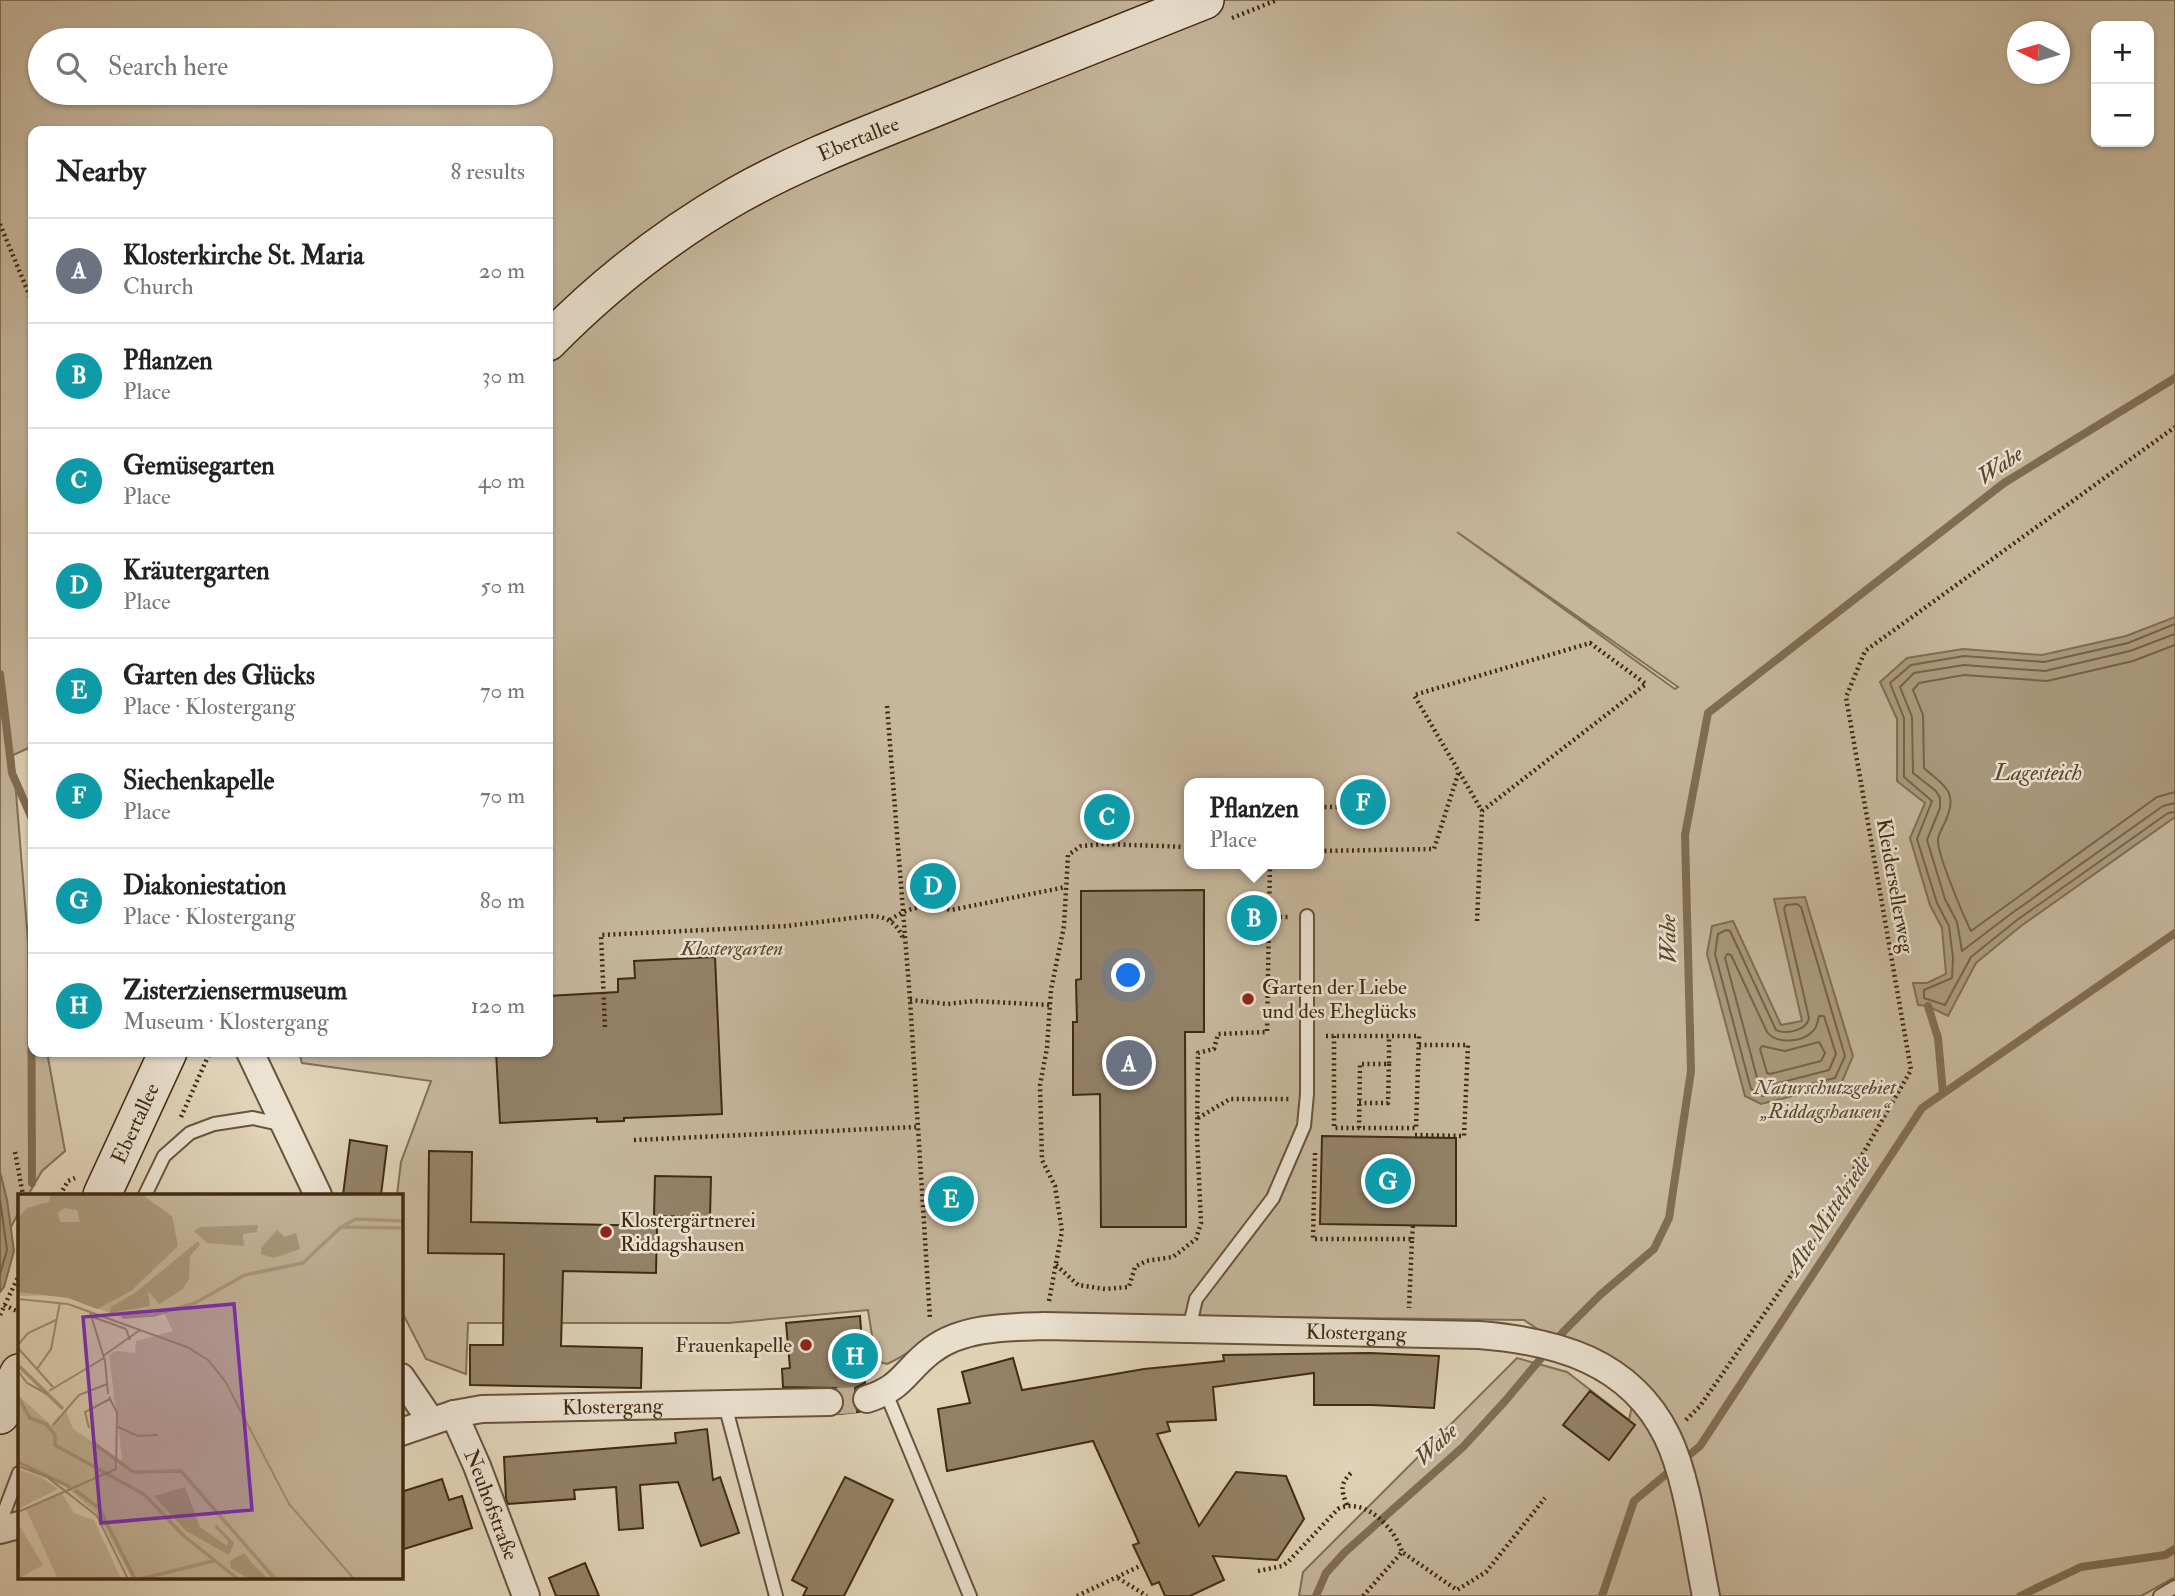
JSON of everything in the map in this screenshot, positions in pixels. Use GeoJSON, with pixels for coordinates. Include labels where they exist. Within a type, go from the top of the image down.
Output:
{"type":"FeatureCollection","features":[{"type":"Feature","properties":{"kind":"main road","name":"Ebertallee"},"geometry":{"type":"LineString","coordinates":[[553,337],[607,286],[649,253],[737,195],[841,146],[1217,10]]}},
{"type":"Feature","properties":{"kind":"main road","name":"Ebertallee"},"geometry":{"type":"LineString","coordinates":[[102,1194],[165,1057]]}},
{"type":"Feature","properties":{"kind":"main road"},"geometry":{"type":"LineString","coordinates":[[0,1415],[18,1375]]}},
{"type":"Feature","properties":{"kind":"street"},"geometry":{"type":"LineString","coordinates":[[252,1057],[318,1194]]}},
{"type":"Feature","properties":{"kind":"street","name":"Klostergang"},"geometry":{"type":"LineString","coordinates":[[876,1396],[932,1349],[974,1332],[1003,1328],[1044,1326],[1408,1333],[1479,1335],[1542,1343],[1570,1351],[1601,1366],[1628,1385],[1653,1412],[1668,1438],[1685,1492],[1706,1596]]}},
{"type":"Feature","properties":{"kind":"street","name":"Neuhofstraße"},"geometry":{"type":"LineString","coordinates":[[402,1378],[442,1418],[477,1466],[526,1596]]}},
{"type":"Feature","properties":{"kind":"street","name":"Klostergang"},"geometry":{"type":"LineString","coordinates":[[402,1432],[442,1418],[482,1409],[829,1402]]}},
{"type":"Feature","properties":{"kind":"street"},"geometry":{"type":"LineString","coordinates":[[0,1530],[18,1525]]}},
{"type":"Feature","properties":{"kind":"lane"},"geometry":{"type":"LineString","coordinates":[[1189,1329],[1196,1300],[1273,1198],[1304,1126],[1307,1100],[1307,916]]}},
{"type":"Feature","properties":{"kind":"lane"},"geometry":{"type":"LineString","coordinates":[[145,1194],[164,1156],[191,1133],[214,1124],[253,1118],[287,1126]]}},
{"type":"Feature","properties":{"kind":"lane"},"geometry":{"type":"LineString","coordinates":[[876,1396],[970,1596]]}},
{"type":"Feature","properties":{"kind":"lane"},"geometry":{"type":"LineString","coordinates":[[724,1405],[776,1596]]}},
{"type":"Feature","properties":{"kind":"lane"},"geometry":{"type":"LineString","coordinates":[[0,1523],[18,1476]]}},
{"type":"Feature","properties":{"kind":"lane"},"geometry":{"type":"LineString","coordinates":[[2160,1596],[2175,1587]]}},
{"type":"Feature","properties":{"kind":"path"},"geometry":{"type":"LineString","coordinates":[[1217,10],[1277,0]]}},
{"type":"Feature","properties":{"kind":"path"},"geometry":{"type":"LineString","coordinates":[[0,224],[28,292]]}},
{"type":"Feature","properties":{"kind":"path","name":"Kleidersellerweg"},"geometry":{"type":"LineString","coordinates":[[1668,1438],[1700,1406],[1803,1258],[1912,1070],[1846,697],[1865,651],[2175,426]]}},
{"type":"Feature","properties":{"kind":"path"},"geometry":{"type":"LineString","coordinates":[[1477,921],[1482,811],[1414,695],[1590,643],[1646,684],[1482,811]]}},
{"type":"Feature","properties":{"kind":"path"},"geometry":{"type":"LineString","coordinates":[[887,706],[910,1000],[932,1349]]}},
{"type":"Feature","properties":{"kind":"path"},"geometry":{"type":"LineString","coordinates":[[1324,851],[1434,849],[1459,770]]}},
{"type":"Feature","properties":{"kind":"path"},"geometry":{"type":"LineString","coordinates":[[1324,807],[1345,807]]}},
{"type":"Feature","properties":{"kind":"path"},"geometry":{"type":"LineString","coordinates":[[1044,1326],[1062,1231],[1055,1186],[1042,1160],[1040,1085],[1064,926],[1068,855],[1081,846],[1182,847]]}},
{"type":"Feature","properties":{"kind":"path"},"geometry":{"type":"LineString","coordinates":[[1056,1265],[1078,1285],[1105,1289],[1129,1287],[1135,1267],[1146,1261],[1174,1257],[1196,1239],[1201,1223],[1197,1118],[1198,1053],[1214,1049],[1218,1034],[1267,1032],[1270,869]]}},
{"type":"Feature","properties":{"kind":"path"},"geometry":{"type":"LineString","coordinates":[[890,920],[903,911],[932,905],[951,910],[1066,887]]}},
{"type":"Feature","properties":{"kind":"path"},"geometry":{"type":"LineString","coordinates":[[605,1027],[601,935],[787,926],[880,916],[890,920],[899,929],[905,941]]}},
{"type":"Feature","properties":{"kind":"path"},"geometry":{"type":"LineString","coordinates":[[910,1000],[948,1004],[974,1001],[1050,1005]]}},
{"type":"Feature","properties":{"kind":"path"},"geometry":{"type":"LineString","coordinates":[[1307,1036],[1419,1036],[1418,1045],[1416,1128],[1415,1136],[1464,1136],[1468,1045],[1418,1045]]}},
{"type":"Feature","properties":{"kind":"path"},"geometry":{"type":"LineString","coordinates":[[1334,1036],[1334,1128],[1416,1128]]}},
{"type":"Feature","properties":{"kind":"path"},"geometry":{"type":"LineString","coordinates":[[1359,1103],[1388,1103],[1389,1036]]}},
{"type":"Feature","properties":{"kind":"path"},"geometry":{"type":"LineString","coordinates":[[164,1156],[208,1057]]}},
{"type":"Feature","properties":{"kind":"path"},"geometry":{"type":"LineString","coordinates":[[1359,1128],[1360,1064],[1389,1064]]}},
{"type":"Feature","properties":{"kind":"path"},"geometry":{"type":"LineString","coordinates":[[1197,1118],[1230,1099],[1272,1097],[1307,1100]]}},
{"type":"Feature","properties":{"kind":"path"},"geometry":{"type":"LineString","coordinates":[[1304,1126],[1315,1135],[1313,1239],[1412,1239]]}},
{"type":"Feature","properties":{"kind":"path"},"geometry":{"type":"LineString","coordinates":[[634,1140],[916,1127]]}},
{"type":"Feature","properties":{"kind":"path"},"geometry":{"type":"LineString","coordinates":[[15,1152],[23,1194]]}},
{"type":"Feature","properties":{"kind":"path"},"geometry":{"type":"LineString","coordinates":[[1408,1333],[1413,1225]]}},
{"type":"Feature","properties":{"kind":"path"},"geometry":{"type":"LineString","coordinates":[[0,1315],[18,1277]]}},
{"type":"Feature","properties":{"kind":"path"},"geometry":{"type":"LineString","coordinates":[[4,1305],[18,1312]]}},
{"type":"Feature","properties":{"kind":"path"},"geometry":{"type":"LineString","coordinates":[[1347,1505],[1341,1491],[1342,1482],[1351,1473]]}},
{"type":"Feature","properties":{"kind":"path"},"geometry":{"type":"LineString","coordinates":[[1258,1571],[1289,1562],[1338,1509],[1347,1505],[1359,1506],[1398,1537],[1402,1552],[1457,1590],[1486,1572],[1545,1497]]}},
{"type":"Feature","properties":{"kind":"path"},"geometry":{"type":"LineString","coordinates":[[1363,1596],[1402,1552]]}},
{"type":"Feature","properties":{"kind":"path"},"geometry":{"type":"LineString","coordinates":[[1077,1596],[1142,1565]]}},
{"type":"Feature","properties":{"kind":"path"},"geometry":{"type":"LineString","coordinates":[[1117,1577],[1147,1596]]}},
{"type":"Feature","properties":{"kind":"green space","name":"Naturschutzgebiet „Riddagshausen“"},"geometry":{"type":"Polygon","coordinates":[[[0,0],[2175,0],[2175,1577],[2141,1596],[1299,1596],[1303,1572],[1517,1358],[1567,1372],[1629,1420],[1632,1406],[1630,1391],[1524,1320],[1014,1314],[953,1326],[887,1364],[876,1361],[868,1310],[728,1323],[468,1323],[466,1374],[426,1359],[402,1312],[402,1194],[397,1194],[401,1162],[431,1081],[302,1063],[300,1057],[553,1057],[553,126],[28,126],[28,748],[13,755],[28,941],[28,1057],[48,1057],[65,1151],[42,1171],[29,1194],[18,1194],[18,1214],[0,1247],[0,0]],[[1457,532],[1675,689],[1678,687],[1457,532]]]}},
{"type":"Feature","properties":{"kind":"water","name":"Lagesteich"},"geometry":{"type":"Polygon","coordinates":[[[2175,617],[2175,817],[2021,926],[1976,963],[1948,1016],[1928,1006],[1918,1005],[1913,983],[1927,983],[1946,974],[1942,928],[1930,905],[1910,838],[1925,803],[1897,781],[1897,719],[1880,682],[1907,658],[1963,649],[2042,655],[2126,636],[2175,617]]]}},
{"type":"Feature","properties":{"kind":"water"},"geometry":{"type":"Polygon","coordinates":[[[1805,897],[1853,1056],[1841,1084],[1761,1104],[1745,1096],[1707,954],[1712,926],[1733,921],[1781,1025],[1802,1021],[1774,899],[1805,897]]]}},
{"type":"Feature","properties":{"kind":"water"},"geometry":{"type":"Polygon","coordinates":[[[0,1172],[14,1251],[4,1287],[0,1292],[0,1172]]]}},
{"type":"Feature","properties":{"kind":"building"},"geometry":{"type":"Polygon","coordinates":[[[1347,782],[1379,782],[1379,821],[1347,821],[1347,782]]]}},
{"type":"Feature","properties":{"kind":"building"},"geometry":{"type":"Polygon","coordinates":[[[1204,890],[1204,1032],[1185,1032],[1186,1227],[1101,1227],[1100,1094],[1073,1095],[1073,1022],[1077,1022],[1076,980],[1081,979],[1081,891],[1204,890]]]}},
{"type":"Feature","properties":{"kind":"building"},"geometry":{"type":"Polygon","coordinates":[[[715,957],[722,1114],[624,1118],[624,1121],[597,1122],[597,1118],[500,1123],[496,1057],[553,1057],[553,996],[618,992],[618,979],[635,978],[634,961],[715,957]]]}},
{"type":"Feature","properties":{"kind":"building"},"geometry":{"type":"Polygon","coordinates":[[[1322,1136],[1456,1138],[1456,1226],[1320,1224],[1322,1136]]]}},
{"type":"Feature","properties":{"kind":"building"},"geometry":{"type":"Polygon","coordinates":[[[350,1140],[387,1146],[381,1194],[343,1194],[350,1140]]]}},
{"type":"Feature","properties":{"kind":"building"},"geometry":{"type":"Polygon","coordinates":[[[429,1151],[472,1152],[471,1222],[657,1226],[656,1273],[563,1271],[561,1346],[642,1348],[641,1388],[470,1385],[470,1345],[503,1345],[504,1254],[428,1253],[429,1151]]]}},
{"type":"Feature","properties":{"kind":"building"},"geometry":{"type":"Polygon","coordinates":[[[655,1176],[711,1177],[710,1217],[654,1216],[655,1176]]]}},
{"type":"Feature","properties":{"kind":"building"},"geometry":{"type":"Polygon","coordinates":[[[860,1316],[865,1383],[855,1388],[851,1397],[859,1412],[839,1414],[845,1401],[836,1388],[783,1387],[782,1369],[790,1368],[786,1323],[860,1316]]]}},
{"type":"Feature","properties":{"kind":"building"},"geometry":{"type":"Polygon","coordinates":[[[1370,1353],[1439,1356],[1434,1408],[1314,1405],[1314,1373],[1213,1387],[1216,1420],[1167,1422],[1170,1431],[1157,1434],[1199,1526],[1236,1472],[1286,1476],[1304,1519],[1277,1560],[1213,1556],[1224,1580],[1190,1596],[1165,1596],[1159,1582],[1152,1585],[1133,1545],[1139,1543],[1093,1441],[947,1471],[938,1409],[970,1403],[962,1372],[1013,1358],[1022,1390],[1144,1369],[1224,1361],[1223,1355],[1370,1353]]]}},
{"type":"Feature","properties":{"kind":"building"},"geometry":{"type":"Polygon","coordinates":[[[1590,1391],[1635,1425],[1609,1460],[1563,1425],[1590,1391]]]}},
{"type":"Feature","properties":{"kind":"building"},"geometry":{"type":"Polygon","coordinates":[[[707,1429],[713,1480],[720,1477],[739,1533],[701,1546],[678,1482],[640,1485],[643,1528],[619,1530],[616,1487],[574,1490],[575,1499],[508,1504],[506,1499],[504,1457],[676,1443],[675,1433],[707,1429]]]}},
{"type":"Feature","properties":{"kind":"building"},"geometry":{"type":"Polygon","coordinates":[[[845,1477],[893,1500],[844,1596],[803,1596],[807,1588],[792,1580],[845,1477]]]}},
{"type":"Feature","properties":{"kind":"building"},"geometry":{"type":"Polygon","coordinates":[[[442,1479],[449,1500],[462,1496],[472,1528],[402,1550],[402,1492],[442,1479]]]}},
{"type":"Feature","properties":{"kind":"building"},"geometry":{"type":"Polygon","coordinates":[[[585,1563],[599,1596],[556,1596],[549,1578],[585,1563]]]}},
{"type":"Feature","properties":{"kind":"waterway","name":"Wabe"},"geometry":{"type":"LineString","coordinates":[[1316,1596],[1326,1573],[1345,1552],[1463,1447],[1563,1332],[1600,1295],[1654,1249],[1669,1218],[1691,1071],[1685,835],[1708,713],[2004,483],[2175,378]]}},
{"type":"Feature","properties":{"kind":"waterway"},"geometry":{"type":"LineString","coordinates":[[0,674],[12,773],[28,810]]}},
{"type":"Feature","properties":{"kind":"waterway","name":"Alte Mittelriede"},"geometry":{"type":"LineString","coordinates":[[1602,1596],[1634,1501],[1700,1446],[1922,1108],[2175,933]]}},
{"type":"Feature","properties":{"kind":"waterway"},"geometry":{"type":"LineString","coordinates":[[1928,1006],[1938,1038],[1943,1093]]}},
{"type":"Feature","properties":{"kind":"waterway"},"geometry":{"type":"LineString","coordinates":[[32,1057],[32,1183]]}},
{"type":"Feature","properties":{"kind":"waterway"},"geometry":{"type":"LineString","coordinates":[[2020,1596],[2081,1567],[2165,1555],[2175,1549]]}},
{"type":"Feature","properties":{"kind":"tunnel"},"geometry":{"type":"LineString","coordinates":[[829,1402],[867,1399]]}},
{"type":"Feature","properties":{"kind":"place","name":"Siechenkapelle"},"geometry":{"type":"Point","coordinates":[1363,802]}},
{"type":"Feature","properties":{"kind":"place","name":"Gemüsegarten"},"geometry":{"type":"Point","coordinates":[1107,817]}},
{"type":"Feature","properties":{"kind":"place","name":"Kräutergarten"},"geometry":{"type":"Point","coordinates":[933,886]}},
{"type":"Feature","properties":{"kind":"place","name":"Pflanzen"},"geometry":{"type":"Point","coordinates":[1254,918]}},
{"type":"Feature","properties":{"kind":"place","name":"Garten der Liebe und des Eheglücks"},"geometry":{"type":"Point","coordinates":[1248,999]}},
{"type":"Feature","properties":{"kind":"place","name":"Klosterkirche St. Maria"},"geometry":{"type":"Point","coordinates":[1129,1063]}},
{"type":"Feature","properties":{"kind":"place","name":"Diakoniestation"},"geometry":{"type":"Point","coordinates":[1388,1181]}},
{"type":"Feature","properties":{"kind":"place","name":"Garten des Glücks"},"geometry":{"type":"Point","coordinates":[951,1199]}},
{"type":"Feature","properties":{"kind":"place","name":"Klostergärtnerei Riddagshausen"},"geometry":{"type":"Point","coordinates":[606,1232]}},
{"type":"Feature","properties":{"kind":"place","name":"Frauenkapelle"},"geometry":{"type":"Point","coordinates":[806,1345]}},
{"type":"Feature","properties":{"kind":"place","name":"Zisterziensermuseum"},"geometry":{"type":"Point","coordinates":[855,1356]}},
{"type":"Feature","properties":{"kind":"park label","name":"Klostergarten"},"geometry":{"type":"Point","coordinates":[732,948]}}]}
